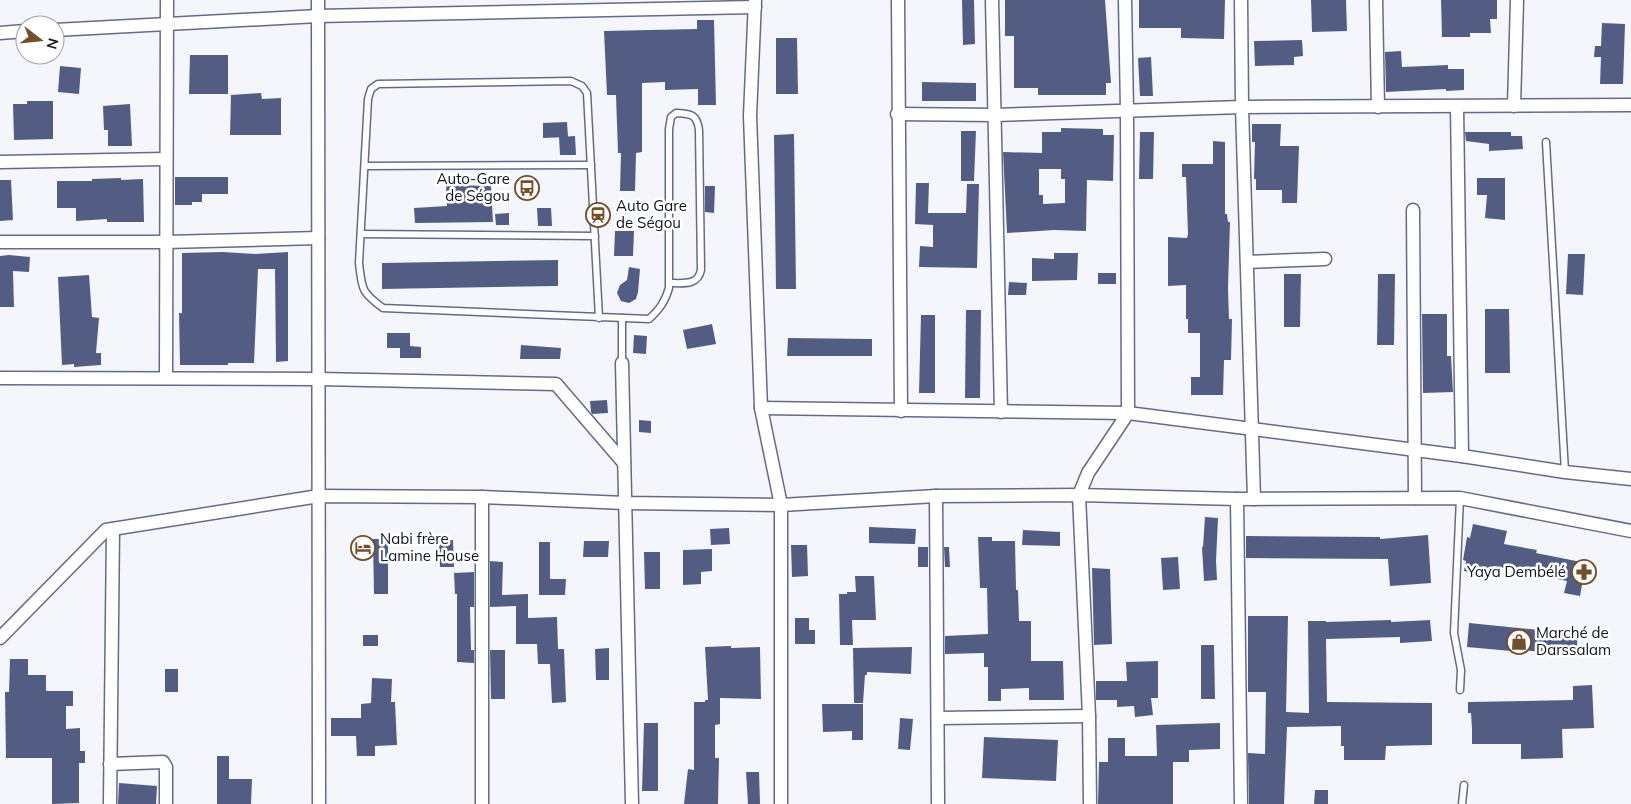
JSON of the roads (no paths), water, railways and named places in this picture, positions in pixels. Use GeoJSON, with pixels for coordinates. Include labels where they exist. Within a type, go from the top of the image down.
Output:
{"type":"FeatureCollection","features":[{"type":"Feature","properties":{"kind":"street"},"geometry":{"type":"LineString","coordinates":[[166,378],[167,0]]}},
{"type":"Feature","properties":{"kind":"street"},"geometry":{"type":"LineString","coordinates":[[318,0],[319,804]]}},
{"type":"Feature","properties":{"kind":"street"},"geometry":{"type":"LineString","coordinates":[[898,0],[897,114],[900,411]]}},
{"type":"Feature","properties":{"kind":"street"},"geometry":{"type":"LineString","coordinates":[[992,0],[1001,412]]}},
{"type":"Feature","properties":{"kind":"street"},"geometry":{"type":"LineString","coordinates":[[1090,804],[1089,716],[1079,496],[1088,474],[1128,413],[1125,0]]}},
{"type":"Feature","properties":{"kind":"street"},"geometry":{"type":"LineString","coordinates":[[1241,0],[1242,107],[1254,499]]}},
{"type":"Feature","properties":{"kind":"street"},"geometry":{"type":"LineString","coordinates":[[1376,0],[1378,107]]}},
{"type":"Feature","properties":{"kind":"street"},"geometry":{"type":"LineString","coordinates":[[1514,106],[1517,0]]}},
{"type":"Feature","properties":{"kind":"street"},"geometry":{"type":"LineString","coordinates":[[65,29],[318,16],[755,4],[750,116],[761,408],[780,505],[781,804]]}},
{"type":"Feature","properties":{"kind":"street"},"geometry":{"type":"LineString","coordinates":[[0,33],[15,32]]}},
{"type":"Feature","properties":{"kind":"street"},"geometry":{"type":"LineString","coordinates":[[897,114],[994,115],[1242,107],[1631,105]]}},
{"type":"Feature","properties":{"kind":"street"},"geometry":{"type":"LineString","coordinates":[[1457,107],[1462,456]]}},
{"type":"Feature","properties":{"kind":"street"},"geometry":{"type":"LineString","coordinates":[[0,162],[166,159]]}},
{"type":"Feature","properties":{"kind":"street"},"geometry":{"type":"LineString","coordinates":[[1413,210],[1415,498]]}},
{"type":"Feature","properties":{"kind":"street"},"geometry":{"type":"LineString","coordinates":[[0,242],[166,242],[318,238]]}},
{"type":"Feature","properties":{"kind":"street"},"geometry":{"type":"LineString","coordinates":[[1247,262],[1325,259]]}},
{"type":"Feature","properties":{"kind":"street"},"geometry":{"type":"LineString","coordinates":[[622,363],[632,804]]}},
{"type":"Feature","properties":{"kind":"street"},"geometry":{"type":"LineString","coordinates":[[0,378],[318,379],[556,384],[624,463]]}},
{"type":"Feature","properties":{"kind":"street"},"geometry":{"type":"LineString","coordinates":[[761,408],[1128,413],[1462,456],[1565,472],[1631,479]]}},
{"type":"Feature","properties":{"kind":"street"},"geometry":{"type":"LineString","coordinates":[[0,638],[106,530],[319,496],[482,497],[625,503],[780,505],[936,496],[1237,499],[1460,498],[1631,531]]}},
{"type":"Feature","properties":{"kind":"street"},"geometry":{"type":"LineString","coordinates":[[936,496],[938,804]]}},
{"type":"Feature","properties":{"kind":"street"},"geometry":{"type":"LineString","coordinates":[[482,497],[482,804]]}},
{"type":"Feature","properties":{"kind":"street"},"geometry":{"type":"LineString","coordinates":[[1237,499],[1241,804]]}},
{"type":"Feature","properties":{"kind":"street"},"geometry":{"type":"LineString","coordinates":[[110,804],[113,529]]}},
{"type":"Feature","properties":{"kind":"street"},"geometry":{"type":"LineString","coordinates":[[938,718],[1089,716]]}},
{"type":"Feature","properties":{"kind":"street"},"geometry":{"type":"LineString","coordinates":[[110,764],[163,762],[166,767],[166,804]]}},
{"type":"Feature","properties":{"kind":"lane"},"geometry":{"type":"LineString","coordinates":[[599,318],[588,94],[582,86],[571,81],[378,84],[371,89],[368,99],[359,263],[362,287],[368,297],[383,308],[599,318],[649,319],[665,301],[669,283],[669,129],[671,117],[676,113],[694,116],[698,121],[701,270],[697,280],[669,283]]}},
{"type":"Feature","properties":{"kind":"lane"},"geometry":{"type":"LineString","coordinates":[[1546,142],[1565,472]]}},
{"type":"Feature","properties":{"kind":"lane"},"geometry":{"type":"LineString","coordinates":[[365,166],[591,164]]}},
{"type":"Feature","properties":{"kind":"lane"},"geometry":{"type":"LineString","coordinates":[[361,234],[595,236]]}},
{"type":"Feature","properties":{"kind":"lane"},"geometry":{"type":"LineString","coordinates":[[622,318],[622,363]]}},
{"type":"Feature","properties":{"kind":"lane"},"geometry":{"type":"LineString","coordinates":[[1460,498],[1454,633],[1460,670],[1460,690]]}},
{"type":"Feature","properties":{"kind":"lane"},"geometry":{"type":"LineString","coordinates":[[1462,804],[1464,785]]}},
{"type":"Feature","properties":{"kind":"place","name":"Auto-Gare de Ségou"},"geometry":{"type":"Point","coordinates":[527,188]}},
{"type":"Feature","properties":{"kind":"place","name":"Auto Gare de Ségou"},"geometry":{"type":"Point","coordinates":[598,215]}},
{"type":"Feature","properties":{"kind":"place","name":"Nabi frère Lamine House"},"geometry":{"type":"Point","coordinates":[363,548]}},
{"type":"Feature","properties":{"kind":"place","name":"Yaya Dembélé"},"geometry":{"type":"Point","coordinates":[1584,572]}},
{"type":"Feature","properties":{"kind":"place","name":"Marché de Darssalam"},"geometry":{"type":"Point","coordinates":[1519,642]}}]}
